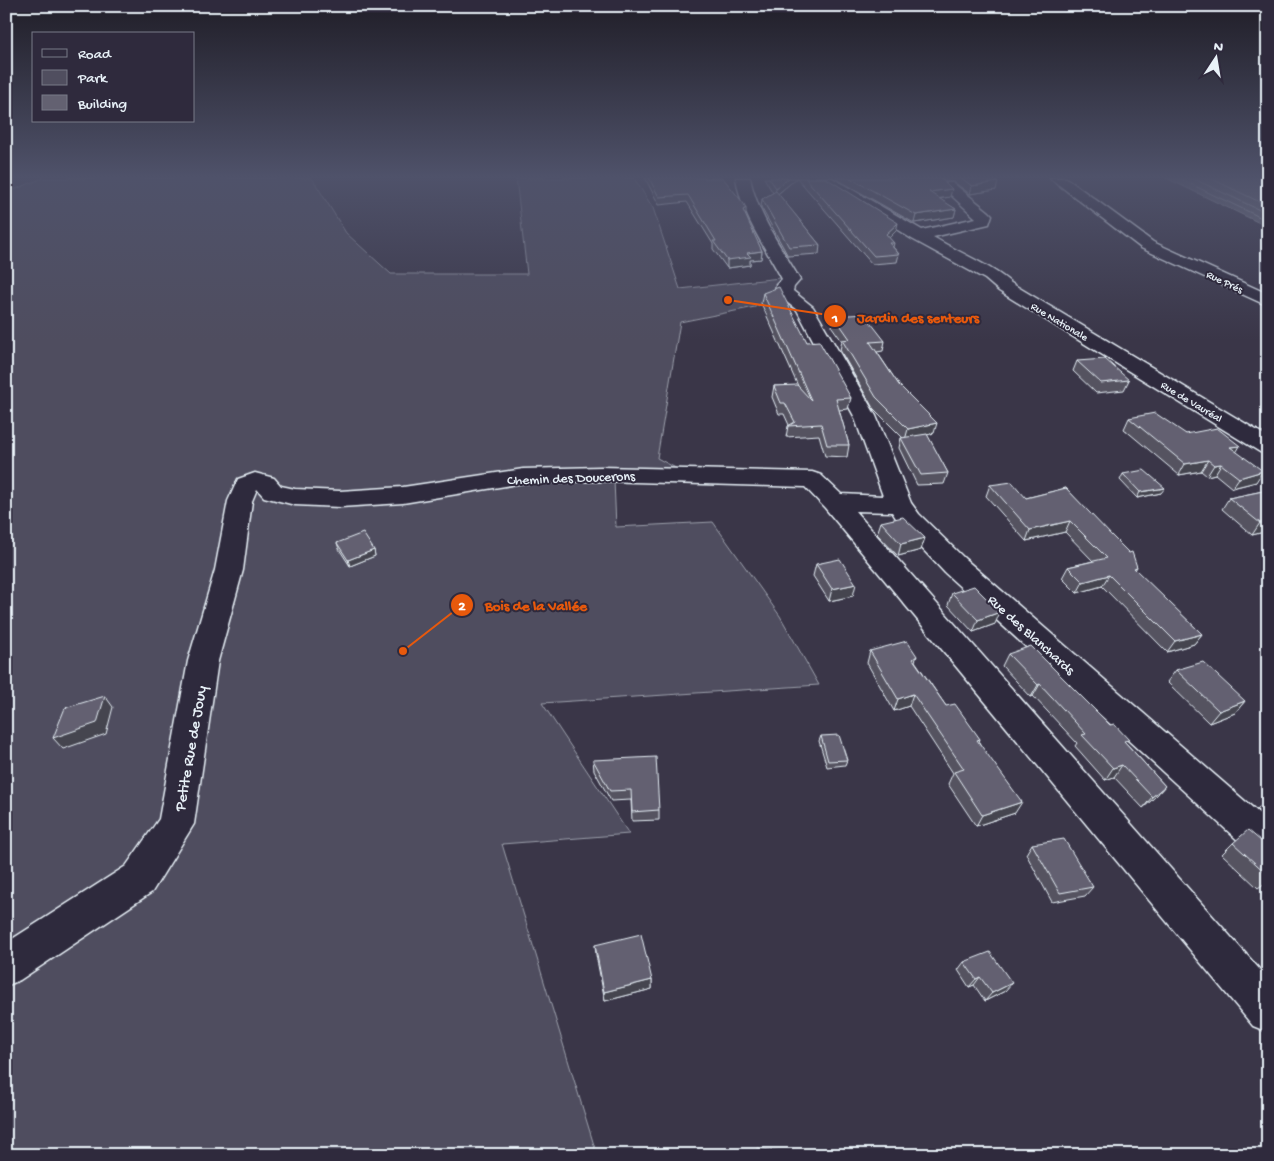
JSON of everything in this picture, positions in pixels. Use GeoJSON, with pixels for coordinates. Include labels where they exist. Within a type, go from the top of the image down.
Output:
{"type":"FeatureCollection","features":[{"type":"Feature","properties":{"kind":"street","name":"Rue des Blanchards"},"geometry":{"type":"LineString","coordinates":[[763,232],[791,280],[785,285],[784,293],[804,307],[848,385],[865,416],[900,504],[910,520],[955,566],[1268,844]]}},
{"type":"Feature","properties":{"kind":"street","name":"Rue Nationale"},"geometry":{"type":"LineString","coordinates":[[912,232],[963,262],[977,277],[1005,287],[1116,355]]}},
{"type":"Feature","properties":{"kind":"street"},"geometry":{"type":"LineString","coordinates":[[918,236],[935,232]]}},
{"type":"Feature","properties":{"kind":"street","name":"Rue Prés"},"geometry":{"type":"LineString","coordinates":[[1130,232],[1147,245],[1268,301]]}},
{"type":"Feature","properties":{"kind":"street","name":"Rue de Vauréal"},"geometry":{"type":"LineString","coordinates":[[1116,355],[1268,447]]}},
{"type":"Feature","properties":{"kind":"street","name":"Chemin des Doucerons"},"geometry":{"type":"LineString","coordinates":[[247,484],[256,481],[265,482],[273,492],[295,497],[340,498],[403,496],[523,476],[601,474],[823,491]]}},
{"type":"Feature","properties":{"kind":"street","name":"Petite Rue de Jouy"},"geometry":{"type":"LineString","coordinates":[[6,966],[139,878],[176,824],[203,661],[214,617],[229,570],[240,501],[247,484]]}},
{"type":"Feature","properties":{"kind":"street"},"geometry":{"type":"LineString","coordinates":[[823,491],[900,504]]}},
{"type":"Feature","properties":{"kind":"street"},"geometry":{"type":"LineString","coordinates":[[823,491],[1268,1011]]}},
{"type":"Feature","properties":{"kind":"green space"},"geometry":{"type":"Polygon","coordinates":[[[6,232],[345,232],[391,274],[527,274],[522,232],[661,232],[680,289],[789,277],[775,299],[755,307],[680,322],[657,458],[702,482],[614,480],[616,527],[713,522],[780,616],[819,685],[542,703],[629,834],[502,844],[597,1155],[6,1155],[6,232]]]}},
{"type":"Feature","properties":{"kind":"building"},"geometry":{"type":"Polygon","coordinates":[[[711,232],[753,232],[762,251],[747,253],[751,257],[727,260],[713,241],[716,241],[711,232]]]}},
{"type":"Feature","properties":{"kind":"building"},"geometry":{"type":"Polygon","coordinates":[[[781,232],[810,232],[820,245],[789,247],[781,232]]]}},
{"type":"Feature","properties":{"kind":"building"},"geometry":{"type":"Polygon","coordinates":[[[853,232],[888,232],[886,234],[894,243],[889,243],[899,254],[874,256],[853,232]]]}},
{"type":"Feature","properties":{"kind":"building"},"geometry":{"type":"Polygon","coordinates":[[[779,287],[807,342],[819,341],[851,398],[836,399],[849,445],[827,445],[821,424],[788,426],[795,422],[785,403],[781,403],[774,386],[797,385],[811,400],[763,293],[779,287]]]}},
{"type":"Feature","properties":{"kind":"building"},"geometry":{"type":"Polygon","coordinates":[[[864,314],[885,341],[870,342],[899,385],[937,423],[908,429],[876,397],[842,340],[850,339],[834,316],[864,314]]]}},
{"type":"Feature","properties":{"kind":"building"},"geometry":{"type":"Polygon","coordinates":[[[1105,359],[1129,380],[1101,383],[1077,361],[1105,359]]]}},
{"type":"Feature","properties":{"kind":"building"},"geometry":{"type":"Polygon","coordinates":[[[1155,413],[1186,434],[1217,428],[1240,446],[1230,447],[1263,471],[1239,478],[1221,464],[1214,465],[1208,460],[1185,464],[1129,418],[1155,413]]]}},
{"type":"Feature","properties":{"kind":"building"},"geometry":{"type":"Polygon","coordinates":[[[927,434],[948,473],[921,475],[901,438],[927,434]]]}},
{"type":"Feature","properties":{"kind":"building"},"geometry":{"type":"Polygon","coordinates":[[[1144,470],[1165,488],[1140,492],[1123,474],[1144,470]]]}},
{"type":"Feature","properties":{"kind":"building"},"geometry":{"type":"Polygon","coordinates":[[[1012,482],[1026,498],[1066,488],[1129,553],[1132,552],[1137,567],[1134,568],[1202,634],[1175,641],[1109,575],[1083,582],[1068,567],[1107,558],[1070,521],[1030,530],[990,485],[1012,482]]]}},
{"type":"Feature","properties":{"kind":"building"},"geometry":{"type":"Polygon","coordinates":[[[1268,490],[1268,522],[1260,523],[1229,498],[1268,490]]]}},
{"type":"Feature","properties":{"kind":"building"},"geometry":{"type":"Polygon","coordinates":[[[903,517],[925,538],[901,544],[881,522],[903,517]]]}},
{"type":"Feature","properties":{"kind":"building"},"geometry":{"type":"Polygon","coordinates":[[[363,533],[374,550],[348,560],[337,543],[363,533]]]}},
{"type":"Feature","properties":{"kind":"building"},"geometry":{"type":"Polygon","coordinates":[[[840,559],[856,584],[832,589],[816,564],[840,559]]]}},
{"type":"Feature","properties":{"kind":"building"},"geometry":{"type":"Polygon","coordinates":[[[974,586],[1000,612],[978,620],[952,593],[974,586]]]}},
{"type":"Feature","properties":{"kind":"building"},"geometry":{"type":"Polygon","coordinates":[[[907,641],[917,656],[913,659],[946,706],[955,704],[980,739],[977,740],[1022,802],[982,815],[954,772],[964,769],[913,694],[898,699],[870,651],[907,641]]]}},
{"type":"Feature","properties":{"kind":"building"},"geometry":{"type":"Polygon","coordinates":[[[1031,646],[1110,725],[1114,724],[1129,740],[1124,741],[1165,786],[1152,797],[1122,765],[1113,768],[1082,735],[1086,734],[1040,684],[1038,685],[1008,654],[1031,646]]]}},
{"type":"Feature","properties":{"kind":"building"},"geometry":{"type":"Polygon","coordinates":[[[1203,662],[1245,701],[1219,711],[1176,670],[1203,662]]]}},
{"type":"Feature","properties":{"kind":"building"},"geometry":{"type":"Polygon","coordinates":[[[105,696],[97,723],[53,738],[65,708],[105,696]]]}},
{"type":"Feature","properties":{"kind":"building"},"geometry":{"type":"Polygon","coordinates":[[[839,735],[847,760],[828,761],[821,736],[839,735]]]}},
{"type":"Feature","properties":{"kind":"building"},"geometry":{"type":"Polygon","coordinates":[[[656,757],[659,810],[632,812],[631,790],[610,791],[593,760],[656,757]]]}},
{"type":"Feature","properties":{"kind":"building"},"geometry":{"type":"Polygon","coordinates":[[[1248,830],[1268,847],[1268,875],[1233,843],[1248,830]]]}},
{"type":"Feature","properties":{"kind":"building"},"geometry":{"type":"Polygon","coordinates":[[[1064,839],[1093,887],[1060,893],[1032,844],[1064,839]]]}},
{"type":"Feature","properties":{"kind":"building"},"geometry":{"type":"Polygon","coordinates":[[[641,934],[652,980],[604,992],[595,945],[641,934]]]}},
{"type":"Feature","properties":{"kind":"building"},"geometry":{"type":"Polygon","coordinates":[[[990,952],[1012,983],[992,993],[980,977],[976,979],[964,962],[990,952]]]}},
{"type":"Feature","properties":{"kind":"building"},"geometry":{"type":"Polygon","coordinates":[[[757,1148],[801,1155],[757,1155],[757,1148]]]}},
{"type":"Feature","properties":{"kind":"place","name":"Jardin des senteurs"},"geometry":{"type":"Point","coordinates":[728,300]}},
{"type":"Feature","properties":{"kind":"place","name":"Bois de la Vallée"},"geometry":{"type":"Point","coordinates":[403,651]}}]}
